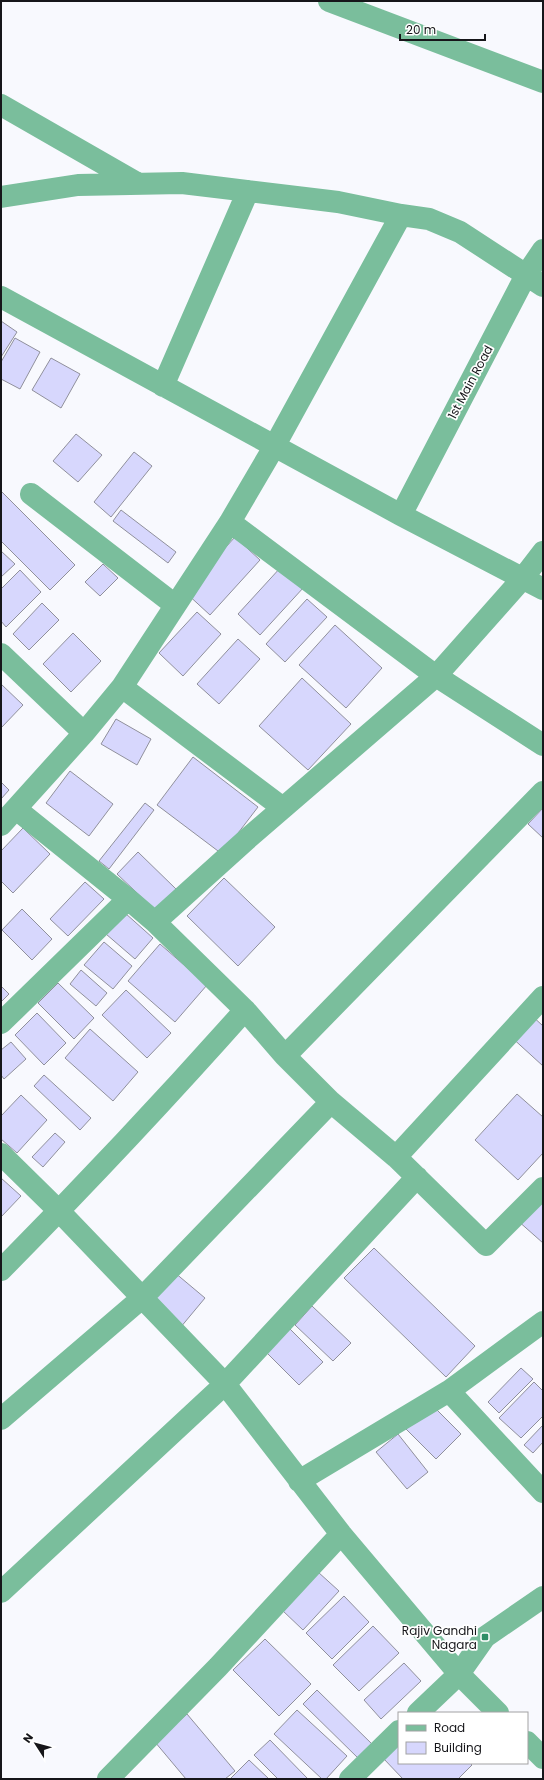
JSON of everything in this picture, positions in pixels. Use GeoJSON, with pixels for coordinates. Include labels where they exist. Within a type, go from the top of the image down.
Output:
{"type":"FeatureCollection","features":[{"type":"Feature","properties":{"kind":"street"},"geometry":{"type":"LineString","coordinates":[[329,1],[543,82]]}},
{"type":"Feature","properties":{"kind":"street"},"geometry":{"type":"LineString","coordinates":[[1,105],[137,183]]}},
{"type":"Feature","properties":{"kind":"street"},"geometry":{"type":"LineString","coordinates":[[1,197],[78,185],[182,183],[338,202],[401,215],[429,219],[460,232],[535,280]]}},
{"type":"Feature","properties":{"kind":"street"},"geometry":{"type":"LineString","coordinates":[[163,386],[248,191]]}},
{"type":"Feature","properties":{"kind":"street"},"geometry":{"type":"LineString","coordinates":[[1,825],[84,733],[122,687],[230,522],[274,447],[401,215]]}},
{"type":"Feature","properties":{"kind":"street","name":"1st Main Road"},"geometry":{"type":"LineString","coordinates":[[401,515],[535,280],[543,250]]}},
{"type":"Feature","properties":{"kind":"street"},"geometry":{"type":"LineString","coordinates":[[1,297],[274,447],[543,589]]}},
{"type":"Feature","properties":{"kind":"street"},"geometry":{"type":"LineString","coordinates":[[31,494],[175,605]]}},
{"type":"Feature","properties":{"kind":"street"},"geometry":{"type":"LineString","coordinates":[[230,522],[436,676],[543,745]]}},
{"type":"Feature","properties":{"kind":"street"},"geometry":{"type":"LineString","coordinates":[[156,922],[283,808],[436,676],[523,578],[543,552]]}},
{"type":"Feature","properties":{"kind":"street"},"geometry":{"type":"LineString","coordinates":[[1,654],[84,733]]}},
{"type":"Feature","properties":{"kind":"street"},"geometry":{"type":"LineString","coordinates":[[122,687],[283,808]]}},
{"type":"Feature","properties":{"kind":"street"},"geometry":{"type":"LineString","coordinates":[[285,1056],[543,792]]}},
{"type":"Feature","properties":{"kind":"street"},"geometry":{"type":"LineString","coordinates":[[16,809],[156,922],[245,1010],[285,1056],[331,1102],[396,1157],[486,1245],[543,1188]]}},
{"type":"Feature","properties":{"kind":"street"},"geometry":{"type":"LineString","coordinates":[[1,1023],[128,899]]}},
{"type":"Feature","properties":{"kind":"street"},"geometry":{"type":"LineString","coordinates":[[396,1157],[543,997]]}},
{"type":"Feature","properties":{"kind":"street"},"geometry":{"type":"LineString","coordinates":[[1,1270],[59,1211],[245,1010]]}},
{"type":"Feature","properties":{"kind":"street"},"geometry":{"type":"LineString","coordinates":[[1,1419],[142,1298],[331,1102]]}},
{"type":"Feature","properties":{"kind":"street"},"geometry":{"type":"LineString","coordinates":[[1,1154],[59,1211],[225,1384],[341,1534],[459,1674],[497,1712]]}},
{"type":"Feature","properties":{"kind":"street"},"geometry":{"type":"LineString","coordinates":[[1,1592],[225,1384],[417,1177]]}},
{"type":"Feature","properties":{"kind":"street"},"geometry":{"type":"LineString","coordinates":[[299,1481],[449,1391],[543,1322]]}},
{"type":"Feature","properties":{"kind":"street"},"geometry":{"type":"LineString","coordinates":[[449,1391],[543,1492]]}},
{"type":"Feature","properties":{"kind":"street"},"geometry":{"type":"LineString","coordinates":[[108,1779],[218,1667],[341,1534]]}},
{"type":"Feature","properties":{"kind":"street"},"geometry":{"type":"LineString","coordinates":[[419,1712],[459,1674],[485,1637],[543,1598]]}},
{"type":"Feature","properties":{"kind":"street"},"geometry":{"type":"LineString","coordinates":[[362,1775],[398,1732]]}},
{"type":"Feature","properties":{"kind":"street"},"geometry":{"type":"LineString","coordinates":[[528,1743],[543,1758]]}},
{"type":"Feature","properties":{"kind":"building"},"geometry":{"type":"Polygon","coordinates":[[[1,321],[17,332],[1,357],[1,321]]]}},
{"type":"Feature","properties":{"kind":"building"},"geometry":{"type":"Polygon","coordinates":[[[15,338],[40,352],[20,389],[1,379],[1,362],[15,338]]]}},
{"type":"Feature","properties":{"kind":"building"},"geometry":{"type":"Polygon","coordinates":[[[51,358],[80,374],[61,408],[32,390],[51,358]]]}},
{"type":"Feature","properties":{"kind":"building"},"geometry":{"type":"Polygon","coordinates":[[[76,434],[102,455],[78,482],[53,461],[76,434]]]}},
{"type":"Feature","properties":{"kind":"building"},"geometry":{"type":"Polygon","coordinates":[[[134,452],[152,466],[111,517],[94,502],[134,452]]]}},
{"type":"Feature","properties":{"kind":"building"},"geometry":{"type":"Polygon","coordinates":[[[1,491],[75,565],[50,590],[1,541],[1,491]]]}},
{"type":"Feature","properties":{"kind":"building"},"geometry":{"type":"Polygon","coordinates":[[[121,510],[176,552],[168,563],[113,521],[121,510]]]}},
{"type":"Feature","properties":{"kind":"building"},"geometry":{"type":"Polygon","coordinates":[[[235,537],[260,560],[210,615],[185,592],[235,537]]]}},
{"type":"Feature","properties":{"kind":"building"},"geometry":{"type":"Polygon","coordinates":[[[1,551],[15,564],[1,577],[1,551]]]}},
{"type":"Feature","properties":{"kind":"building"},"geometry":{"type":"Polygon","coordinates":[[[103,564],[118,578],[100,596],[85,582],[103,564]]]}},
{"type":"Feature","properties":{"kind":"building"},"geometry":{"type":"Polygon","coordinates":[[[281,567],[304,587],[260,635],[238,614],[281,567]]]}},
{"type":"Feature","properties":{"kind":"building"},"geometry":{"type":"Polygon","coordinates":[[[20,570],[41,592],[6,627],[1,621],[1,589],[20,570]]]}},
{"type":"Feature","properties":{"kind":"building"},"geometry":{"type":"Polygon","coordinates":[[[307,599],[327,617],[285,662],[266,644],[307,599]]]}},
{"type":"Feature","properties":{"kind":"building"},"geometry":{"type":"Polygon","coordinates":[[[42,603],[59,620],[29,650],[13,634],[42,603]]]}},
{"type":"Feature","properties":{"kind":"building"},"geometry":{"type":"Polygon","coordinates":[[[197,612],[221,634],[183,676],[159,653],[197,612]]]}},
{"type":"Feature","properties":{"kind":"building"},"geometry":{"type":"Polygon","coordinates":[[[335,625],[382,668],[346,708],[299,665],[335,625]]]}},
{"type":"Feature","properties":{"kind":"building"},"geometry":{"type":"Polygon","coordinates":[[[73,633],[101,661],[71,692],[43,664],[73,633]]]}},
{"type":"Feature","properties":{"kind":"building"},"geometry":{"type":"Polygon","coordinates":[[[238,639],[260,659],[219,704],[197,684],[238,639]]]}},
{"type":"Feature","properties":{"kind":"building"},"geometry":{"type":"Polygon","coordinates":[[[302,678],[351,724],[308,770],[259,726],[302,678]]]}},
{"type":"Feature","properties":{"kind":"building"},"geometry":{"type":"Polygon","coordinates":[[[1,684],[23,705],[1,728],[1,684]]]}},
{"type":"Feature","properties":{"kind":"building"},"geometry":{"type":"Polygon","coordinates":[[[116,719],[151,739],[137,765],[101,744],[116,719]]]}},
{"type":"Feature","properties":{"kind":"building"},"geometry":{"type":"Polygon","coordinates":[[[193,757],[258,807],[222,854],[157,805],[193,757]]]}},
{"type":"Feature","properties":{"kind":"building"},"geometry":{"type":"Polygon","coordinates":[[[70,771],[113,804],[89,836],[46,803],[70,771]]]}},
{"type":"Feature","properties":{"kind":"building"},"geometry":{"type":"Polygon","coordinates":[[[1,782],[9,790],[1,799],[1,782]]]}},
{"type":"Feature","properties":{"kind":"building"},"geometry":{"type":"Polygon","coordinates":[[[145,803],[154,810],[109,869],[99,861],[145,803]]]}},
{"type":"Feature","properties":{"kind":"building"},"geometry":{"type":"Polygon","coordinates":[[[543,808],[543,838],[528,824],[543,808]]]}},
{"type":"Feature","properties":{"kind":"building"},"geometry":{"type":"Polygon","coordinates":[[[23,828],[50,854],[13,893],[1,881],[1,851],[23,828]]]}},
{"type":"Feature","properties":{"kind":"building"},"geometry":{"type":"Polygon","coordinates":[[[138,852],[176,889],[155,910],[117,874],[138,852]]]}},
{"type":"Feature","properties":{"kind":"building"},"geometry":{"type":"Polygon","coordinates":[[[224,878],[275,927],[238,966],[187,916],[224,878]]]}},
{"type":"Feature","properties":{"kind":"building"},"geometry":{"type":"Polygon","coordinates":[[[85,882],[104,899],[68,936],[50,919],[85,882]]]}},
{"type":"Feature","properties":{"kind":"building"},"geometry":{"type":"Polygon","coordinates":[[[22,909],[52,939],[32,960],[2,930],[22,909]]]}},
{"type":"Feature","properties":{"kind":"building"},"geometry":{"type":"Polygon","coordinates":[[[125,913],[153,938],[135,959],[106,934],[125,913]]]}},
{"type":"Feature","properties":{"kind":"building"},"geometry":{"type":"Polygon","coordinates":[[[104,942],[132,966],[113,989],[84,965],[104,942]]]}},
{"type":"Feature","properties":{"kind":"building"},"geometry":{"type":"Polygon","coordinates":[[[160,944],[207,985],[175,1022],[128,981],[160,944]]]}},
{"type":"Feature","properties":{"kind":"building"},"geometry":{"type":"Polygon","coordinates":[[[81,970],[107,993],[96,1006],[70,984],[81,970]]]}},
{"type":"Feature","properties":{"kind":"building"},"geometry":{"type":"Polygon","coordinates":[[[58,983],[94,1018],[74,1039],[38,1003],[58,983]]]}},
{"type":"Feature","properties":{"kind":"building"},"geometry":{"type":"Polygon","coordinates":[[[1,986],[9,994],[1,1002],[1,986]]]}},
{"type":"Feature","properties":{"kind":"building"},"geometry":{"type":"Polygon","coordinates":[[[126,990],[171,1033],[147,1058],[102,1015],[126,990]]]}},
{"type":"Feature","properties":{"kind":"building"},"geometry":{"type":"Polygon","coordinates":[[[37,1013],[66,1043],[44,1065],[15,1035],[37,1013]]]}},
{"type":"Feature","properties":{"kind":"building"},"geometry":{"type":"Polygon","coordinates":[[[529,1013],[543,1026],[543,1066],[509,1035],[529,1013]]]}},
{"type":"Feature","properties":{"kind":"building"},"geometry":{"type":"Polygon","coordinates":[[[90,1029],[138,1072],[113,1101],[65,1058],[90,1029]]]}},
{"type":"Feature","properties":{"kind":"building"},"geometry":{"type":"Polygon","coordinates":[[[11,1042],[26,1059],[4,1079],[1,1075],[1,1050],[11,1042]]]}},
{"type":"Feature","properties":{"kind":"building"},"geometry":{"type":"Polygon","coordinates":[[[44,1075],[91,1118],[80,1130],[34,1086],[44,1075]]]}},
{"type":"Feature","properties":{"kind":"building"},"geometry":{"type":"Polygon","coordinates":[[[517,1094],[543,1117],[543,1153],[518,1180],[475,1140],[517,1094]]]}},
{"type":"Feature","properties":{"kind":"building"},"geometry":{"type":"Polygon","coordinates":[[[21,1095],[47,1120],[17,1153],[1,1139],[1,1116],[21,1095]]]}},
{"type":"Feature","properties":{"kind":"building"},"geometry":{"type":"Polygon","coordinates":[[[55,1133],[65,1142],[43,1167],[32,1157],[55,1133]]]}},
{"type":"Feature","properties":{"kind":"building"},"geometry":{"type":"Polygon","coordinates":[[[1,1178],[21,1196],[1,1217],[1,1178]]]}},
{"type":"Feature","properties":{"kind":"building"},"geometry":{"type":"Polygon","coordinates":[[[543,1202],[543,1243],[517,1220],[543,1202]]]}},
{"type":"Feature","properties":{"kind":"building"},"geometry":{"type":"Polygon","coordinates":[[[374,1248],[475,1346],[446,1377],[344,1278],[374,1248]]]}},
{"type":"Feature","properties":{"kind":"building"},"geometry":{"type":"Polygon","coordinates":[[[174,1272],[205,1298],[180,1328],[150,1299],[174,1272]]]}},
{"type":"Feature","properties":{"kind":"building"},"geometry":{"type":"Polygon","coordinates":[[[312,1306],[351,1343],[333,1361],[295,1325],[312,1306]]]}},
{"type":"Feature","properties":{"kind":"building"},"geometry":{"type":"Polygon","coordinates":[[[289,1328],[323,1362],[299,1385],[265,1351],[289,1328]]]}},
{"type":"Feature","properties":{"kind":"building"},"geometry":{"type":"Polygon","coordinates":[[[521,1368],[533,1379],[499,1413],[488,1402],[521,1368]]]}},
{"type":"Feature","properties":{"kind":"building"},"geometry":{"type":"Polygon","coordinates":[[[534,1382],[543,1391],[543,1416],[521,1438],[499,1418],[534,1382]]]}},
{"type":"Feature","properties":{"kind":"building"},"geometry":{"type":"Polygon","coordinates":[[[431,1404],[461,1434],[436,1459],[406,1429],[431,1404]]]}},
{"type":"Feature","properties":{"kind":"building"},"geometry":{"type":"Polygon","coordinates":[[[543,1425],[543,1442],[533,1453],[524,1445],[543,1425]]]}},
{"type":"Feature","properties":{"kind":"building"},"geometry":{"type":"Polygon","coordinates":[[[398,1434],[428,1472],[407,1489],[376,1452],[398,1434]]]}},
{"type":"Feature","properties":{"kind":"building"},"geometry":{"type":"Polygon","coordinates":[[[318,1572],[339,1591],[303,1630],[282,1610],[318,1572]]]}},
{"type":"Feature","properties":{"kind":"building"},"geometry":{"type":"Polygon","coordinates":[[[344,1596],[369,1622],[332,1659],[306,1633],[344,1596]]]}},
{"type":"Feature","properties":{"kind":"building"},"geometry":{"type":"Polygon","coordinates":[[[373,1626],[399,1653],[359,1691],[333,1665],[373,1626]]]}},
{"type":"Feature","properties":{"kind":"building"},"geometry":{"type":"Polygon","coordinates":[[[265,1639],[311,1684],[279,1716],[233,1670],[265,1639]]]}},
{"type":"Feature","properties":{"kind":"building"},"geometry":{"type":"Polygon","coordinates":[[[404,1663],[421,1681],[381,1719],[364,1700],[404,1663]]]}},
{"type":"Feature","properties":{"kind":"building"},"geometry":{"type":"Polygon","coordinates":[[[317,1690],[374,1746],[360,1760],[303,1704],[317,1690]]]}},
{"type":"Feature","properties":{"kind":"building"},"geometry":{"type":"Polygon","coordinates":[[[297,1710],[347,1756],[326,1779],[322,1779],[274,1734],[297,1710]]]}},
{"type":"Feature","properties":{"kind":"building"},"geometry":{"type":"Polygon","coordinates":[[[187,1714],[235,1771],[225,1779],[186,1779],[155,1742],[187,1714]]]}},
{"type":"Feature","properties":{"kind":"building"},"geometry":{"type":"Polygon","coordinates":[[[270,1740],[308,1779],[278,1779],[254,1755],[270,1740]]]}},
{"type":"Feature","properties":{"kind":"building"},"geometry":{"type":"Polygon","coordinates":[[[398,1744],[398,1764],[472,1765],[458,1779],[403,1779],[383,1758],[398,1744]]]}},
{"type":"Feature","properties":{"kind":"building"},"geometry":{"type":"Polygon","coordinates":[[[249,1760],[269,1779],[230,1779],[249,1760]]]}},
{"type":"Feature","properties":{"kind":"place","name":"Rajiv Gandhi Nagara"},"geometry":{"type":"Point","coordinates":[485,1637]}}]}
